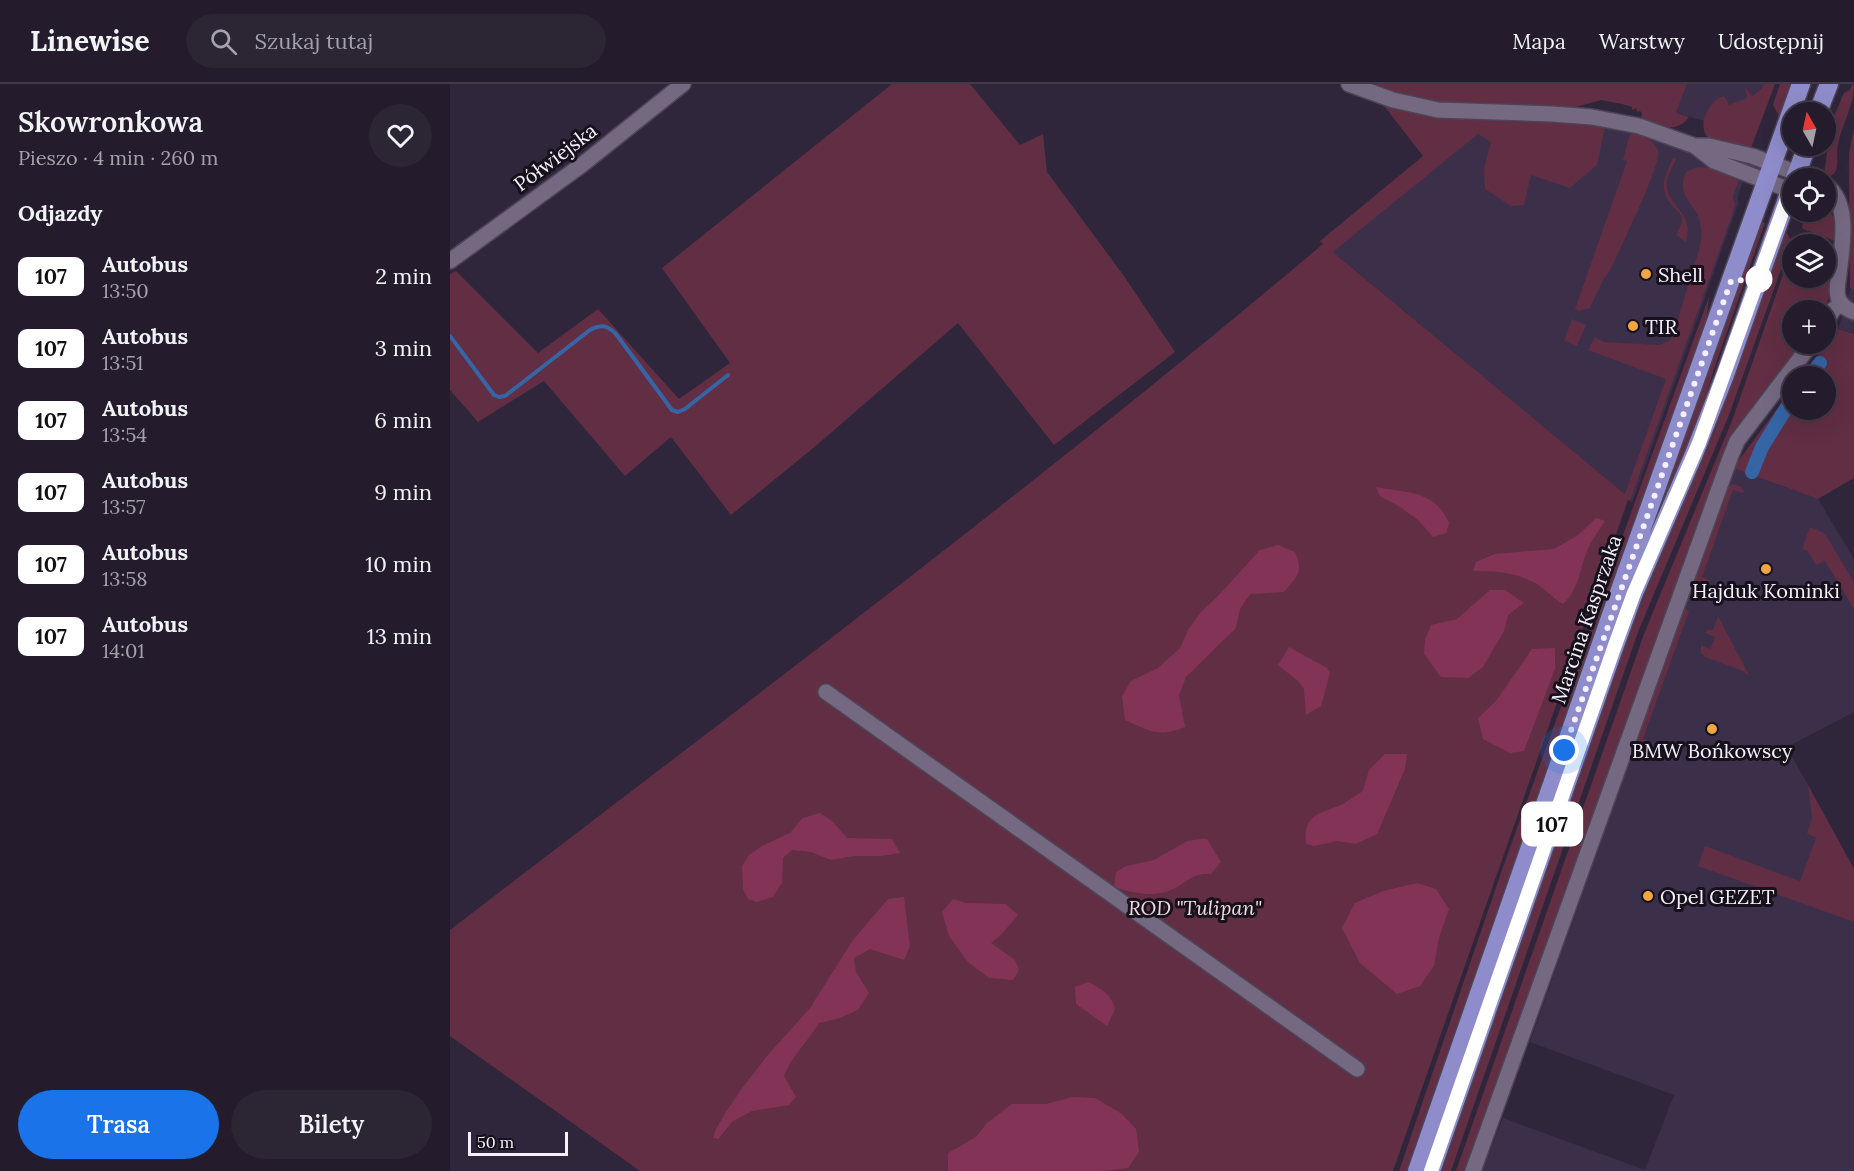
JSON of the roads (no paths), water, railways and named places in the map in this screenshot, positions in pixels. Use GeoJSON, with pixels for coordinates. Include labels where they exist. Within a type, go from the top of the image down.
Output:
{"type":"FeatureCollection","features":[{"type":"Feature","properties":{"kind":"main road","name":"Marcina Kasprzaka"},"geometry":{"type":"LineString","coordinates":[[1417,1171],[1611,615],[1801,84]]}},
{"type":"Feature","properties":{"kind":"main road"},"geometry":{"type":"LineString","coordinates":[[1822,102],[1829,84]]}},
{"type":"Feature","properties":{"kind":"main road","name":"Marcina Kasprzaka"},"geometry":{"type":"LineString","coordinates":[[1431,1171],[1634,593],[1697,447],[1782,220]]}},
{"type":"Feature","properties":{"kind":"street","name":"Półwiejska"},"geometry":{"type":"LineString","coordinates":[[450,261],[582,164],[683,84]]}},
{"type":"Feature","properties":{"kind":"street"},"geometry":{"type":"LineString","coordinates":[[1349,84],[1393,100],[1438,110],[1592,117],[1639,126],[1695,146],[1752,156],[1773,164],[1782,171]]}},
{"type":"Feature","properties":{"kind":"street"},"geometry":{"type":"LineString","coordinates":[[1695,146],[1714,161],[1766,182],[1782,183]]}},
{"type":"Feature","properties":{"kind":"street"},"geometry":{"type":"LineString","coordinates":[[1836,197],[1839,201],[1842,221],[1837,291],[1841,304],[1854,312]]}},
{"type":"Feature","properties":{"kind":"street"},"geometry":{"type":"LineString","coordinates":[[1836,211],[1842,221]]}},
{"type":"Feature","properties":{"kind":"street"},"geometry":{"type":"LineString","coordinates":[[1836,308],[1841,304]]}},
{"type":"Feature","properties":{"kind":"street"},"geometry":{"type":"LineString","coordinates":[[1473,1171],[1730,458],[1737,441],[1802,354]]}},
{"type":"Feature","properties":{"kind":"street"},"geometry":{"type":"LineString","coordinates":[[826,692],[1357,1069]]}},
{"type":"Feature","properties":{"kind":"waterway"},"geometry":{"type":"LineString","coordinates":[[450,336],[494,395],[499,397],[505,396],[590,330],[601,326],[607,327],[616,334],[672,410],[678,412],[685,409],[728,375]]}},
{"type":"Feature","properties":{"kind":"waterway"},"geometry":{"type":"LineString","coordinates":[[1752,472],[1762,447],[1782,415]]}},
{"type":"Feature","properties":{"kind":"place","name":"Shell"},"geometry":{"type":"Point","coordinates":[1646,274]}},
{"type":"Feature","properties":{"kind":"place","name":"TIR"},"geometry":{"type":"Point","coordinates":[1633,326]}},
{"type":"Feature","properties":{"kind":"place","name":"Hajduk Kominki"},"geometry":{"type":"Point","coordinates":[1766,569]}},
{"type":"Feature","properties":{"kind":"place","name":"BMW Bońkowscy"},"geometry":{"type":"Point","coordinates":[1712,729]}},
{"type":"Feature","properties":{"kind":"place","name":"Opel GEZET"},"geometry":{"type":"Point","coordinates":[1648,896]}},
{"type":"Feature","properties":{"kind":"park label","name":"ROD \"Tulipan\""},"geometry":{"type":"Point","coordinates":[1195,907]}}]}
